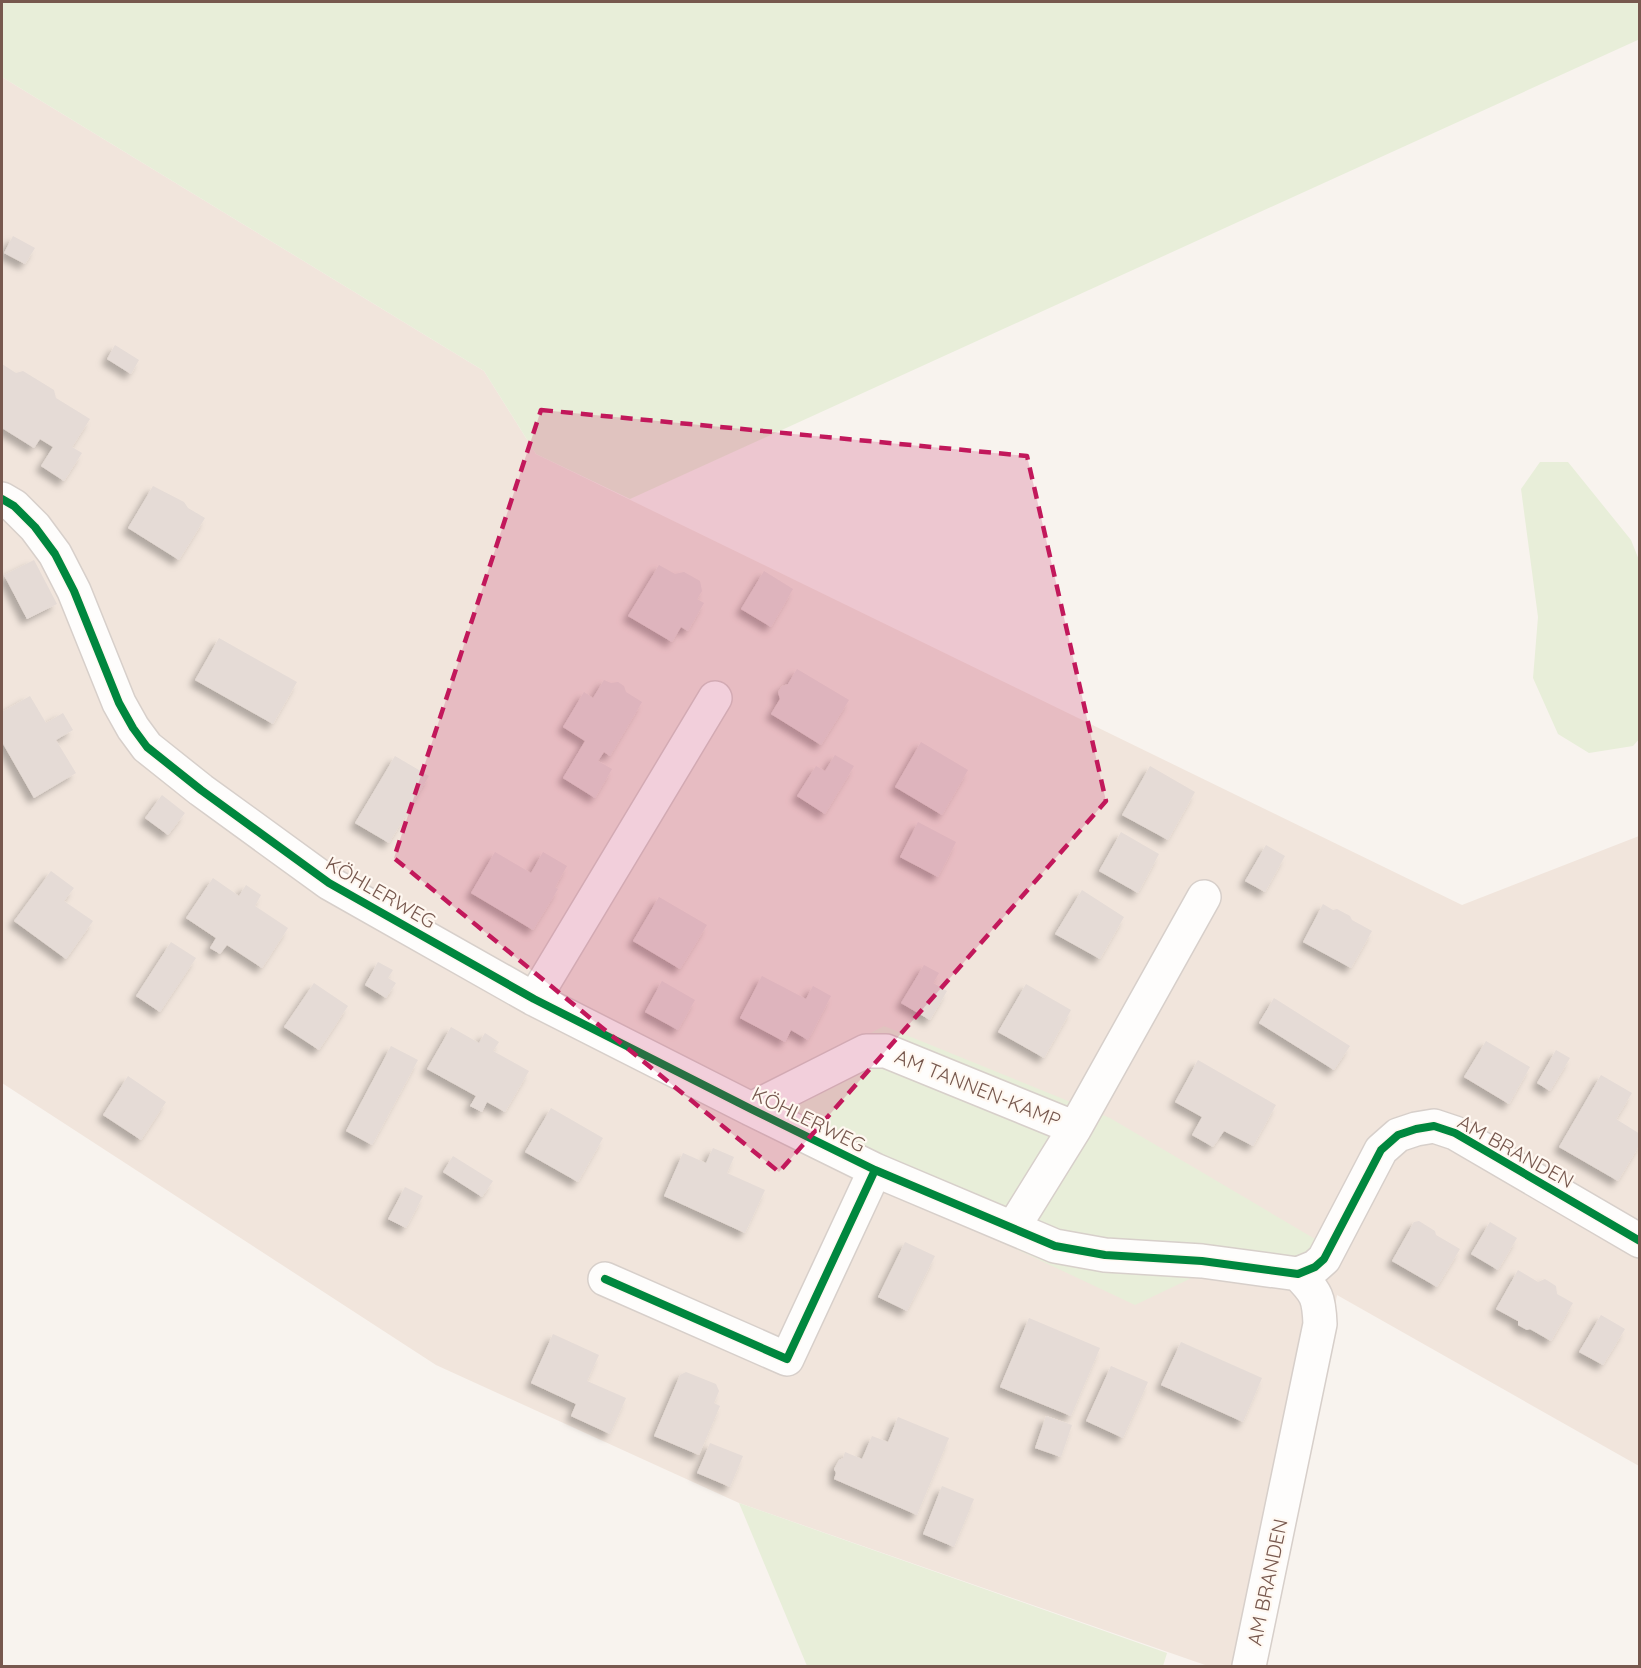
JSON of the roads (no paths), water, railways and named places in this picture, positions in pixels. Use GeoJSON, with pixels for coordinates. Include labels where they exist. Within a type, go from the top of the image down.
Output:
{"type":"FeatureCollection","features":[{"type":"Feature","properties":{"kind":"street","name":"KÖHLERWEG"},"geometry":{"type":"LineString","coordinates":[[2,499],[14,506],[55,554],[74,591],[119,703],[147,747],[201,790],[329,883],[534,999],[751,1109],[875,1170],[1055,1246],[1105,1255],[1202,1261],[1298,1274]]}},
{"type":"Feature","properties":{"kind":"street"},"geometry":{"type":"LineString","coordinates":[[534,999],[715,698]]}},
{"type":"Feature","properties":{"kind":"street","name":"AM TANNEN-KAMP"},"geometry":{"type":"LineString","coordinates":[[1013,1228],[1075,1128],[1204,897]]}},
{"type":"Feature","properties":{"kind":"street","name":"AM TANNEN-KAMP"},"geometry":{"type":"LineString","coordinates":[[751,1109],[866,1051],[886,1051],[1075,1128]]}},
{"type":"Feature","properties":{"kind":"street","name":"AM BRANDEN"},"geometry":{"type":"LineString","coordinates":[[1249,1666],[1320,1324],[1319,1300],[1298,1274],[1315,1267],[1324,1259],[1381,1150],[1398,1135],[1416,1129],[1434,1126],[1455,1132],[1640,1241]]}},
{"type":"Feature","properties":{"kind":"street","name":"KÖHLERWEG"},"geometry":{"type":"LineString","coordinates":[[605,1279],[788,1359],[875,1170]]}}]}
